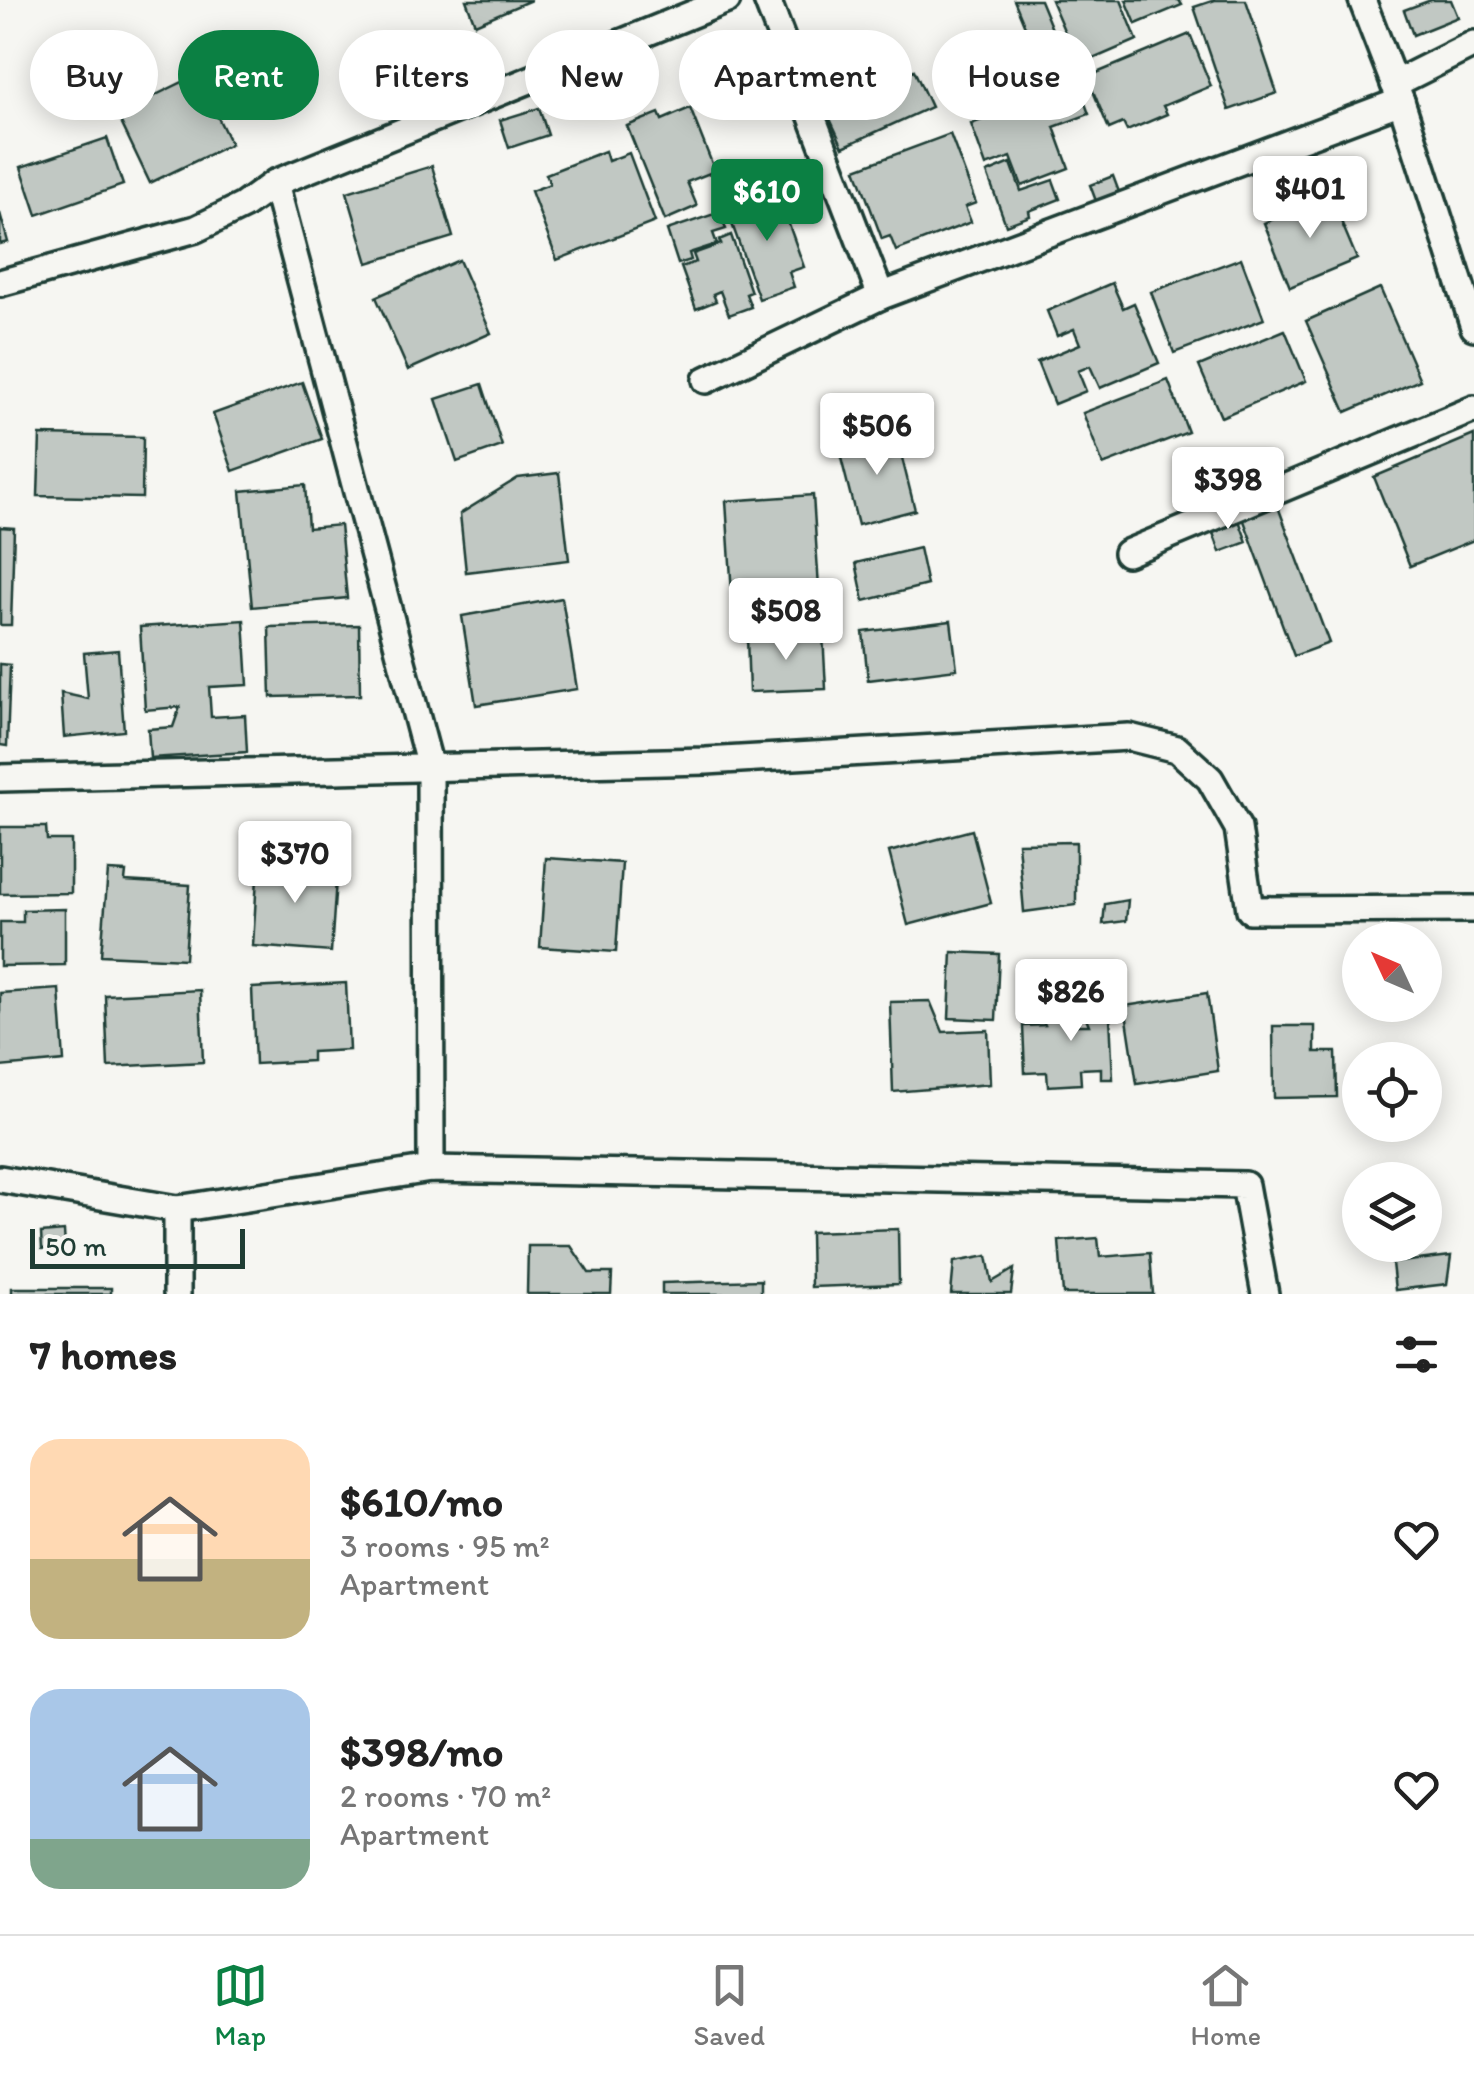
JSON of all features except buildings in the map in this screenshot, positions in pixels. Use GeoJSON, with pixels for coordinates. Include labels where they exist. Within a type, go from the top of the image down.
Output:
{"type":"FeatureCollection","features":[{"type":"Feature","properties":{"kind":"street"},"geometry":{"type":"LineString","coordinates":[[0,283],[196,228],[242,206],[275,184],[727,0]]}},
{"type":"Feature","properties":{"kind":"street"},"geometry":{"type":"LineString","coordinates":[[766,0],[881,296]]}},
{"type":"Feature","properties":{"kind":"street"},"geometry":{"type":"LineString","coordinates":[[1362,0],[1398,93],[1474,327]]}},
{"type":"Feature","properties":{"kind":"street"},"geometry":{"type":"LineString","coordinates":[[706,380],[881,296],[1398,93],[1474,44]]}},
{"type":"Feature","properties":{"kind":"street"},"geometry":{"type":"LineString","coordinates":[[275,184],[430,768],[431,1169]]}},
{"type":"Feature","properties":{"kind":"street"},"geometry":{"type":"LineString","coordinates":[[1127,553],[1474,409]]}},
{"type":"Feature","properties":{"kind":"street"},"geometry":{"type":"LineString","coordinates":[[0,778],[706,761],[1129,738],[1177,750],[1210,779],[1238,828],[1250,910],[1474,908]]}},
{"type":"Feature","properties":{"kind":"street"},"geometry":{"type":"LineString","coordinates":[[0,1179],[177,1209],[431,1169],[1245,1185],[1266,1294]]}},
{"type":"Feature","properties":{"kind":"street"},"geometry":{"type":"LineString","coordinates":[[177,1209],[177,1294]]}}]}
